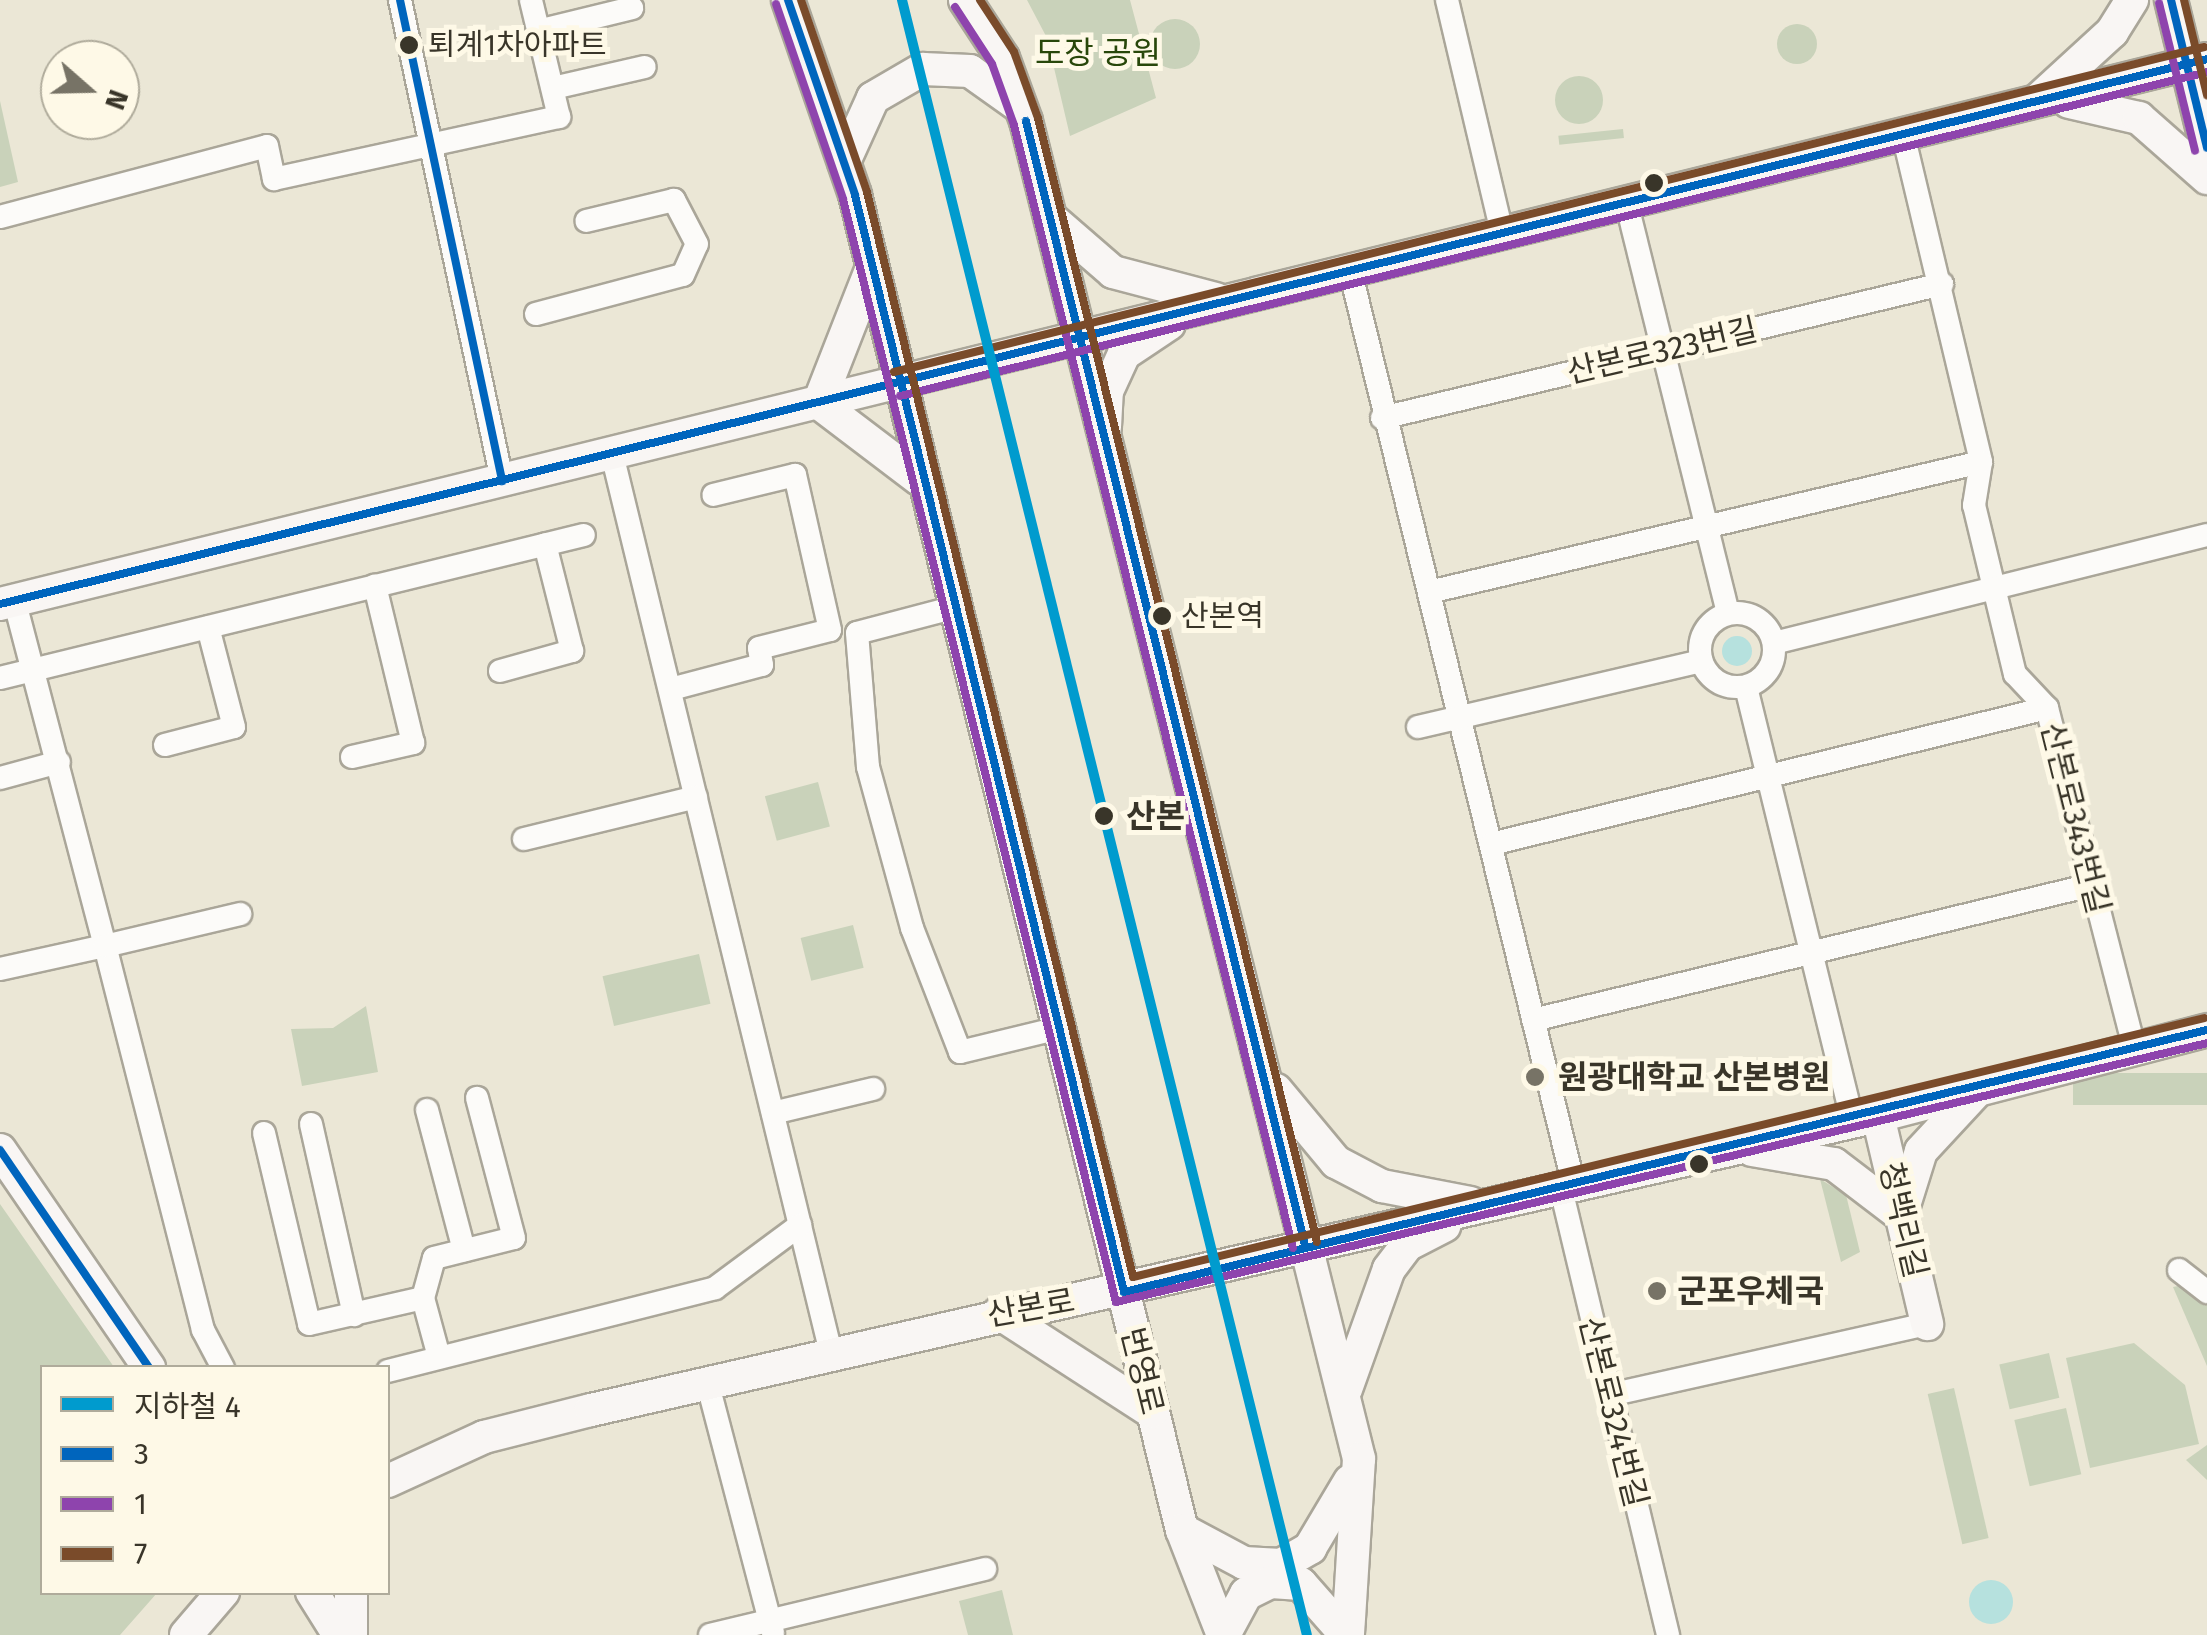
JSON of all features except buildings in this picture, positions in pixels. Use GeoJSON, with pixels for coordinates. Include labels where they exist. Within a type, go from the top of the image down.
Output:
{"type":"FeatureCollection","features":[{"type":"Feature","properties":{"kind":"street"},"geometry":{"type":"LineString","coordinates":[[400,0],[502,481]]}},
{"type":"Feature","properties":{"kind":"street"},"geometry":{"type":"LineString","coordinates":[[0,216],[267,146],[274,179],[559,118],[530,0]]}},
{"type":"Feature","properties":{"kind":"street","name":"번영로"},"geometry":{"type":"LineString","coordinates":[[788,0],[844,162],[918,479],[1059,1028],[1182,1530],[1224,1635]]}},
{"type":"Feature","properties":{"kind":"street"},"geometry":{"type":"LineString","coordinates":[[964,0],[1004,58],[1022,108],[1104,451],[1359,1459],[1347,1635]]}},
{"type":"Feature","properties":{"kind":"street"},"geometry":{"type":"LineString","coordinates":[[1446,0],[1502,232]]}},
{"type":"Feature","properties":{"kind":"street"},"geometry":{"type":"LineString","coordinates":[[2034,103],[2112,32],[2132,0]]}},
{"type":"Feature","properties":{"kind":"street"},"geometry":{"type":"LineString","coordinates":[[2171,0],[2197,61],[2207,148]]}},
{"type":"Feature","properties":{"kind":"street"},"geometry":{"type":"LineString","coordinates":[[538,32],[632,8]]}},
{"type":"Feature","properties":{"kind":"street"},"geometry":{"type":"LineString","coordinates":[[220,1365],[202,1330],[59,762],[34,669],[7,602],[2197,61]]}},
{"type":"Feature","properties":{"kind":"street"},"geometry":{"type":"LineString","coordinates":[[553,88],[645,68]]}},
{"type":"Feature","properties":{"kind":"street"},"geometry":{"type":"LineString","coordinates":[[844,162],[873,98],[924,70],[970,71],[1022,108]]}},
{"type":"Feature","properties":{"kind":"street"},"geometry":{"type":"LineString","coordinates":[[2034,103],[2094,101],[2139,118],[2207,178]]}},
{"type":"Feature","properties":{"kind":"street","name":"산본로343번길"},"geometry":{"type":"LineString","coordinates":[[1904,134],[1981,462],[1974,505],[1994,589],[2020,686],[2048,708],[2134,1048]]}},
{"type":"Feature","properties":{"kind":"street"},"geometry":{"type":"LineString","coordinates":[[536,314],[683,275],[697,244],[674,200],[586,220]]}},
{"type":"Feature","properties":{"kind":"street"},"geometry":{"type":"LineString","coordinates":[[1626,202],[1728,614]]}},
{"type":"Feature","properties":{"kind":"street"},"geometry":{"type":"LineString","coordinates":[[1050,218],[1113,272],[1219,300]]}},
{"type":"Feature","properties":{"kind":"street"},"geometry":{"type":"LineString","coordinates":[[819,403],[871,270]]}},
{"type":"Feature","properties":{"kind":"street"},"geometry":{"type":"LineString","coordinates":[[1350,270],[1382,418],[1534,1020],[1568,1188]]}},
{"type":"Feature","properties":{"kind":"street","name":"산본로323번길"},"geometry":{"type":"LineString","coordinates":[[1382,418],[1942,284]]}},
{"type":"Feature","properties":{"kind":"street"},"geometry":{"type":"LineString","coordinates":[[1104,451],[1107,391],[1124,354],[1219,300]]}},
{"type":"Feature","properties":{"kind":"street"},"geometry":{"type":"LineString","coordinates":[[819,403],[918,479]]}},
{"type":"Feature","properties":{"kind":"street"},"geometry":{"type":"LineString","coordinates":[[612,454],[831,1352]]}},
{"type":"Feature","properties":{"kind":"street"},"geometry":{"type":"LineString","coordinates":[[1429,592],[1981,462]]}},
{"type":"Feature","properties":{"kind":"street"},"geometry":{"type":"LineString","coordinates":[[671,689],[762,665],[759,648],[830,630],[795,474],[713,495]]}},
{"type":"Feature","properties":{"kind":"street"},"geometry":{"type":"LineString","coordinates":[[1774,643],[2207,534]]}},
{"type":"Feature","properties":{"kind":"street"},"geometry":{"type":"LineString","coordinates":[[0,678],[584,535]]}},
{"type":"Feature","properties":{"kind":"street"},"geometry":{"type":"LineString","coordinates":[[500,670],[572,651],[545,544]]}},
{"type":"Feature","properties":{"kind":"street"},"geometry":{"type":"LineString","coordinates":[[352,757],[414,743],[375,586]]}},
{"type":"Feature","properties":{"kind":"street"},"geometry":{"type":"LineString","coordinates":[[952,608],[857,633],[868,767],[912,928],[960,1052],[1059,1028]]}},
{"type":"Feature","properties":{"kind":"street"},"geometry":{"type":"LineString","coordinates":[[1728,614],[1756,618],[1774,643],[1769,670],[1746,687],[1718,682],[1701,661],[1703,636],[1728,614]]}},
{"type":"Feature","properties":{"kind":"street"},"geometry":{"type":"LineString","coordinates":[[165,746],[234,727],[208,626]]}},
{"type":"Feature","properties":{"kind":"street"},"geometry":{"type":"LineString","coordinates":[[1418,727],[1701,661]]}},
{"type":"Feature","properties":{"kind":"street"},"geometry":{"type":"LineString","coordinates":[[1746,687],[1812,952],[1866,1119]]}},
{"type":"Feature","properties":{"kind":"street"},"geometry":{"type":"LineString","coordinates":[[1491,844],[2048,708]]}},
{"type":"Feature","properties":{"kind":"street"},"geometry":{"type":"LineString","coordinates":[[0,778],[59,762]]}},
{"type":"Feature","properties":{"kind":"street"},"geometry":{"type":"LineString","coordinates":[[524,839],[696,797]]}},
{"type":"Feature","properties":{"kind":"street"},"geometry":{"type":"LineString","coordinates":[[1534,1020],[2091,885]]}},
{"type":"Feature","properties":{"kind":"street"},"geometry":{"type":"LineString","coordinates":[[0,969],[240,914]]}},
{"type":"Feature","properties":{"kind":"street","name":"산본로"},"geometry":{"type":"LineString","coordinates":[[390,1482],[484,1437],[1000,1313],[1124,1292],[1305,1245],[1866,1119],[2207,1030]]}},
{"type":"Feature","properties":{"kind":"street"},"geometry":{"type":"LineString","coordinates":[[1260,1065],[1302,1131],[1336,1162],[1382,1186],[1484,1206]]}},
{"type":"Feature","properties":{"kind":"street"},"geometry":{"type":"LineString","coordinates":[[773,1112],[873,1088]]}},
{"type":"Feature","properties":{"kind":"street"},"geometry":{"type":"LineString","coordinates":[[1738,1148],[1834,1164],[1902,1215],[1920,1151],[1979,1089]]}},
{"type":"Feature","properties":{"kind":"street"},"geometry":{"type":"LineString","coordinates":[[439,1357],[424,1298],[434,1258],[514,1238],[477,1098]]}},
{"type":"Feature","properties":{"kind":"street"},"geometry":{"type":"LineString","coordinates":[[426,1110],[464,1250]]}},
{"type":"Feature","properties":{"kind":"street","name":"청백리길"},"geometry":{"type":"LineString","coordinates":[[1866,1119],[1902,1215],[1927,1324]]}},
{"type":"Feature","properties":{"kind":"street"},"geometry":{"type":"LineString","coordinates":[[311,1124],[354,1315]]}},
{"type":"Feature","properties":{"kind":"street"},"geometry":{"type":"LineString","coordinates":[[264,1133],[309,1324],[424,1298]]}},
{"type":"Feature","properties":{"kind":"street"},"geometry":{"type":"LineString","coordinates":[[0,1150],[147,1365]]}},
{"type":"Feature","properties":{"kind":"street","name":"산본로324번길"},"geometry":{"type":"LineString","coordinates":[[1568,1188],[1608,1395],[1668,1635]]}},
{"type":"Feature","properties":{"kind":"street"},"geometry":{"type":"LineString","coordinates":[[1346,1407],[1357,1337],[1389,1269],[1407,1245],[1484,1206]]}},
{"type":"Feature","properties":{"kind":"street"},"geometry":{"type":"LineString","coordinates":[[390,1370],[716,1288],[800,1225]]}},
{"type":"Feature","properties":{"kind":"street"},"geometry":{"type":"LineString","coordinates":[[2179,1270],[2207,1292]]}},
{"type":"Feature","properties":{"kind":"street"},"geometry":{"type":"LineString","coordinates":[[1000,1313],[1152,1412]]}},
{"type":"Feature","properties":{"kind":"street"},"geometry":{"type":"LineString","coordinates":[[1608,1395],[1927,1324]]}},
{"type":"Feature","properties":{"kind":"street"},"geometry":{"type":"LineString","coordinates":[[708,1386],[772,1628]]}},
{"type":"Feature","properties":{"kind":"street"},"geometry":{"type":"LineString","coordinates":[[1182,1530],[1244,1564],[1281,1565],[1310,1548],[1339,1510],[1359,1459]]}},
{"type":"Feature","properties":{"kind":"street"},"geometry":{"type":"LineString","coordinates":[[710,1635],[772,1628],[985,1569]]}},
{"type":"Feature","properties":{"kind":"street"},"geometry":{"type":"LineString","coordinates":[[1224,1635],[1246,1594],[1271,1582],[1301,1584],[1347,1635]]}},
{"type":"Feature","properties":{"kind":"street"},"geometry":{"type":"LineString","coordinates":[[189,1632],[203,1595]]}},
{"type":"Feature","properties":{"kind":"street"},"geometry":{"type":"LineString","coordinates":[[189,1632],[220,1595]]}},
{"type":"Feature","properties":{"kind":"street"},"geometry":{"type":"LineString","coordinates":[[314,1595],[340,1635]]}},
{"type":"Feature","properties":{"kind":"street"},"geometry":{"type":"LineString","coordinates":[[351,1595],[351,1635]]}},
{"type":"Feature","properties":{"kind":"green space","name":"도장 공원"},"geometry":{"type":"Polygon","coordinates":[[[1027,0],[1130,0],[1156,98],[1070,136],[1047,38],[1027,0]]]}},
{"type":"Feature","properties":{"kind":"green space"},"geometry":{"type":"Polygon","coordinates":[[[1175,19],[1192,27],[1200,44],[1192,61],[1175,69],[1158,61],[1150,44],[1158,27],[1175,19]]]}},
{"type":"Feature","properties":{"kind":"green space"},"geometry":{"type":"Polygon","coordinates":[[[1797,24],[1811,30],[1817,44],[1811,58],[1797,64],[1783,58],[1777,44],[1783,30],[1797,24]]]}},
{"type":"Feature","properties":{"kind":"green space"},"geometry":{"type":"Polygon","coordinates":[[[1579,76],[1596,83],[1603,100],[1596,117],[1579,124],[1562,117],[1555,100],[1562,83],[1579,76]]]}},
{"type":"Feature","properties":{"kind":"green space"},"geometry":{"type":"Polygon","coordinates":[[[0,101],[18,182],[0,187],[0,101]]]}},
{"type":"Feature","properties":{"kind":"green space"},"geometry":{"type":"Polygon","coordinates":[[[1623,129],[1624,138],[1559,145],[1558,136],[1623,129]]]}},
{"type":"Feature","properties":{"kind":"green space"},"geometry":{"type":"Polygon","coordinates":[[[818,782],[830,826],[777,841],[765,796],[818,782]]]}},
{"type":"Feature","properties":{"kind":"green space"},"geometry":{"type":"Polygon","coordinates":[[[853,925],[864,968],[811,981],[801,938],[853,925]]]}},
{"type":"Feature","properties":{"kind":"green space"},"geometry":{"type":"Polygon","coordinates":[[[699,954],[710,1004],[614,1026],[603,976],[699,954]]]}},
{"type":"Feature","properties":{"kind":"green space"},"geometry":{"type":"Polygon","coordinates":[[[366,1006],[378,1072],[302,1086],[291,1029],[333,1028],[366,1006]]]}},
{"type":"Feature","properties":{"kind":"green space"},"geometry":{"type":"Polygon","coordinates":[[[2073,1073],[2207,1073],[2207,1105],[2073,1105],[2073,1073]]]}},
{"type":"Feature","properties":{"kind":"green space"},"geometry":{"type":"Polygon","coordinates":[[[1820,1179],[1846,1195],[1860,1252],[1841,1262],[1820,1179]]]}},
{"type":"Feature","properties":{"kind":"green space"},"geometry":{"type":"Polygon","coordinates":[[[0,1204],[113,1365],[40,1365],[40,1595],[155,1595],[120,1635],[0,1635],[0,1204]]]}},
{"type":"Feature","properties":{"kind":"green space"},"geometry":{"type":"Polygon","coordinates":[[[2207,1280],[2207,1366],[2173,1287],[2207,1280]]]}},
{"type":"Feature","properties":{"kind":"green space"},"geometry":{"type":"Polygon","coordinates":[[[2134,1343],[2185,1385],[2199,1444],[2090,1468],[2066,1358],[2134,1343]]]}},
{"type":"Feature","properties":{"kind":"green space"},"geometry":{"type":"Polygon","coordinates":[[[2049,1353],[2059,1398],[2010,1409],[1999,1364],[2049,1353]]]}},
{"type":"Feature","properties":{"kind":"green space"},"geometry":{"type":"Polygon","coordinates":[[[1954,1388],[1989,1538],[1962,1544],[1928,1394],[1954,1388]]]}},
{"type":"Feature","properties":{"kind":"green space"},"geometry":{"type":"Polygon","coordinates":[[[2066,1408],[2081,1474],[2030,1486],[2014,1420],[2066,1408]]]}},
{"type":"Feature","properties":{"kind":"green space"},"geometry":{"type":"Polygon","coordinates":[[[2207,1445],[2207,1480],[2186,1460],[2207,1445]]]}},
{"type":"Feature","properties":{"kind":"green space"},"geometry":{"type":"Polygon","coordinates":[[[1002,1590],[1013,1635],[968,1635],[959,1601],[1002,1590]]]}},
{"type":"Feature","properties":{"kind":"water"},"geometry":{"type":"Polygon","coordinates":[[[1737,636],[1751,645],[1752,651],[1743,665],[1737,666],[1723,657],[1722,651],[1731,637],[1737,636]]]}},
{"type":"Feature","properties":{"kind":"water"},"geometry":{"type":"Polygon","coordinates":[[[1991,1580],[2006,1587],[2013,1602],[2006,1617],[1991,1624],[1976,1617],[1969,1602],[1976,1587],[1991,1580]]]}},
{"type":"Feature","properties":{"kind":"metro line","name":"4"},"geometry":{"type":"LineString","coordinates":[[902,0],[1307,1635]]}},
{"type":"Feature","properties":{"kind":"transit line","name":"3"},"geometry":{"type":"LineString","coordinates":[[400,0],[502,481]]}},
{"type":"Feature","properties":{"kind":"transit line","name":"3"},"geometry":{"type":"LineString","coordinates":[[788,0],[855,195],[1124,1292],[2207,1030]]}},
{"type":"Feature","properties":{"kind":"transit line","name":"7"},"geometry":{"type":"LineString","coordinates":[[801,0],[867,192],[1133,1277],[2204,1018]]}},
{"type":"Feature","properties":{"kind":"transit line","name":"7"},"geometry":{"type":"LineString","coordinates":[[980,0],[1014,52],[1038,118],[1317,1242]]}},
{"type":"Feature","properties":{"kind":"transit line","name":"3"},"geometry":{"type":"LineString","coordinates":[[2171,0],[2207,148]]}},
{"type":"Feature","properties":{"kind":"transit line","name":"7"},"geometry":{"type":"LineString","coordinates":[[2184,0],[2207,95]]}},
{"type":"Feature","properties":{"kind":"transit line","name":"1"},"geometry":{"type":"LineString","coordinates":[[2159,3],[2195,151]]}},
{"type":"Feature","properties":{"kind":"transit line","name":"1"},"geometry":{"type":"LineString","coordinates":[[776,4],[843,199],[1116,1302],[2207,1043]]}},
{"type":"Feature","properties":{"kind":"transit line","name":"1"},"geometry":{"type":"LineString","coordinates":[[955,7],[992,64],[1014,125],[1293,1248]]}},
{"type":"Feature","properties":{"kind":"transit line","name":"7"},"geometry":{"type":"LineString","coordinates":[[894,372],[2204,47]]}},
{"type":"Feature","properties":{"kind":"transit line","name":"3"},"geometry":{"type":"LineString","coordinates":[[0,604],[2207,59]]}},
{"type":"Feature","properties":{"kind":"transit line","name":"1"},"geometry":{"type":"LineString","coordinates":[[900,396],[2207,72]]}},
{"type":"Feature","properties":{"kind":"transit line","name":"3"},"geometry":{"type":"LineString","coordinates":[[1026,121],[1305,1245]]}},
{"type":"Feature","properties":{"kind":"transit line","name":"3"},"geometry":{"type":"LineString","coordinates":[[0,1150],[147,1365]]}},
{"type":"Feature","properties":{"kind":"place","name":"퇴계1차아파트"},"geometry":{"type":"Point","coordinates":[409,45]}},
{"type":"Feature","properties":{"kind":"place","name":"산본역"},"geometry":{"type":"Point","coordinates":[1162,616]}},
{"type":"Feature","properties":{"kind":"place","name":"산본"},"geometry":{"type":"Point","coordinates":[1104,816]}},
{"type":"Feature","properties":{"kind":"place","name":"원광대학교 산본병원"},"geometry":{"type":"Point","coordinates":[1535,1077]}},
{"type":"Feature","properties":{"kind":"place","name":"군포우체국"},"geometry":{"type":"Point","coordinates":[1657,1291]}}]}
